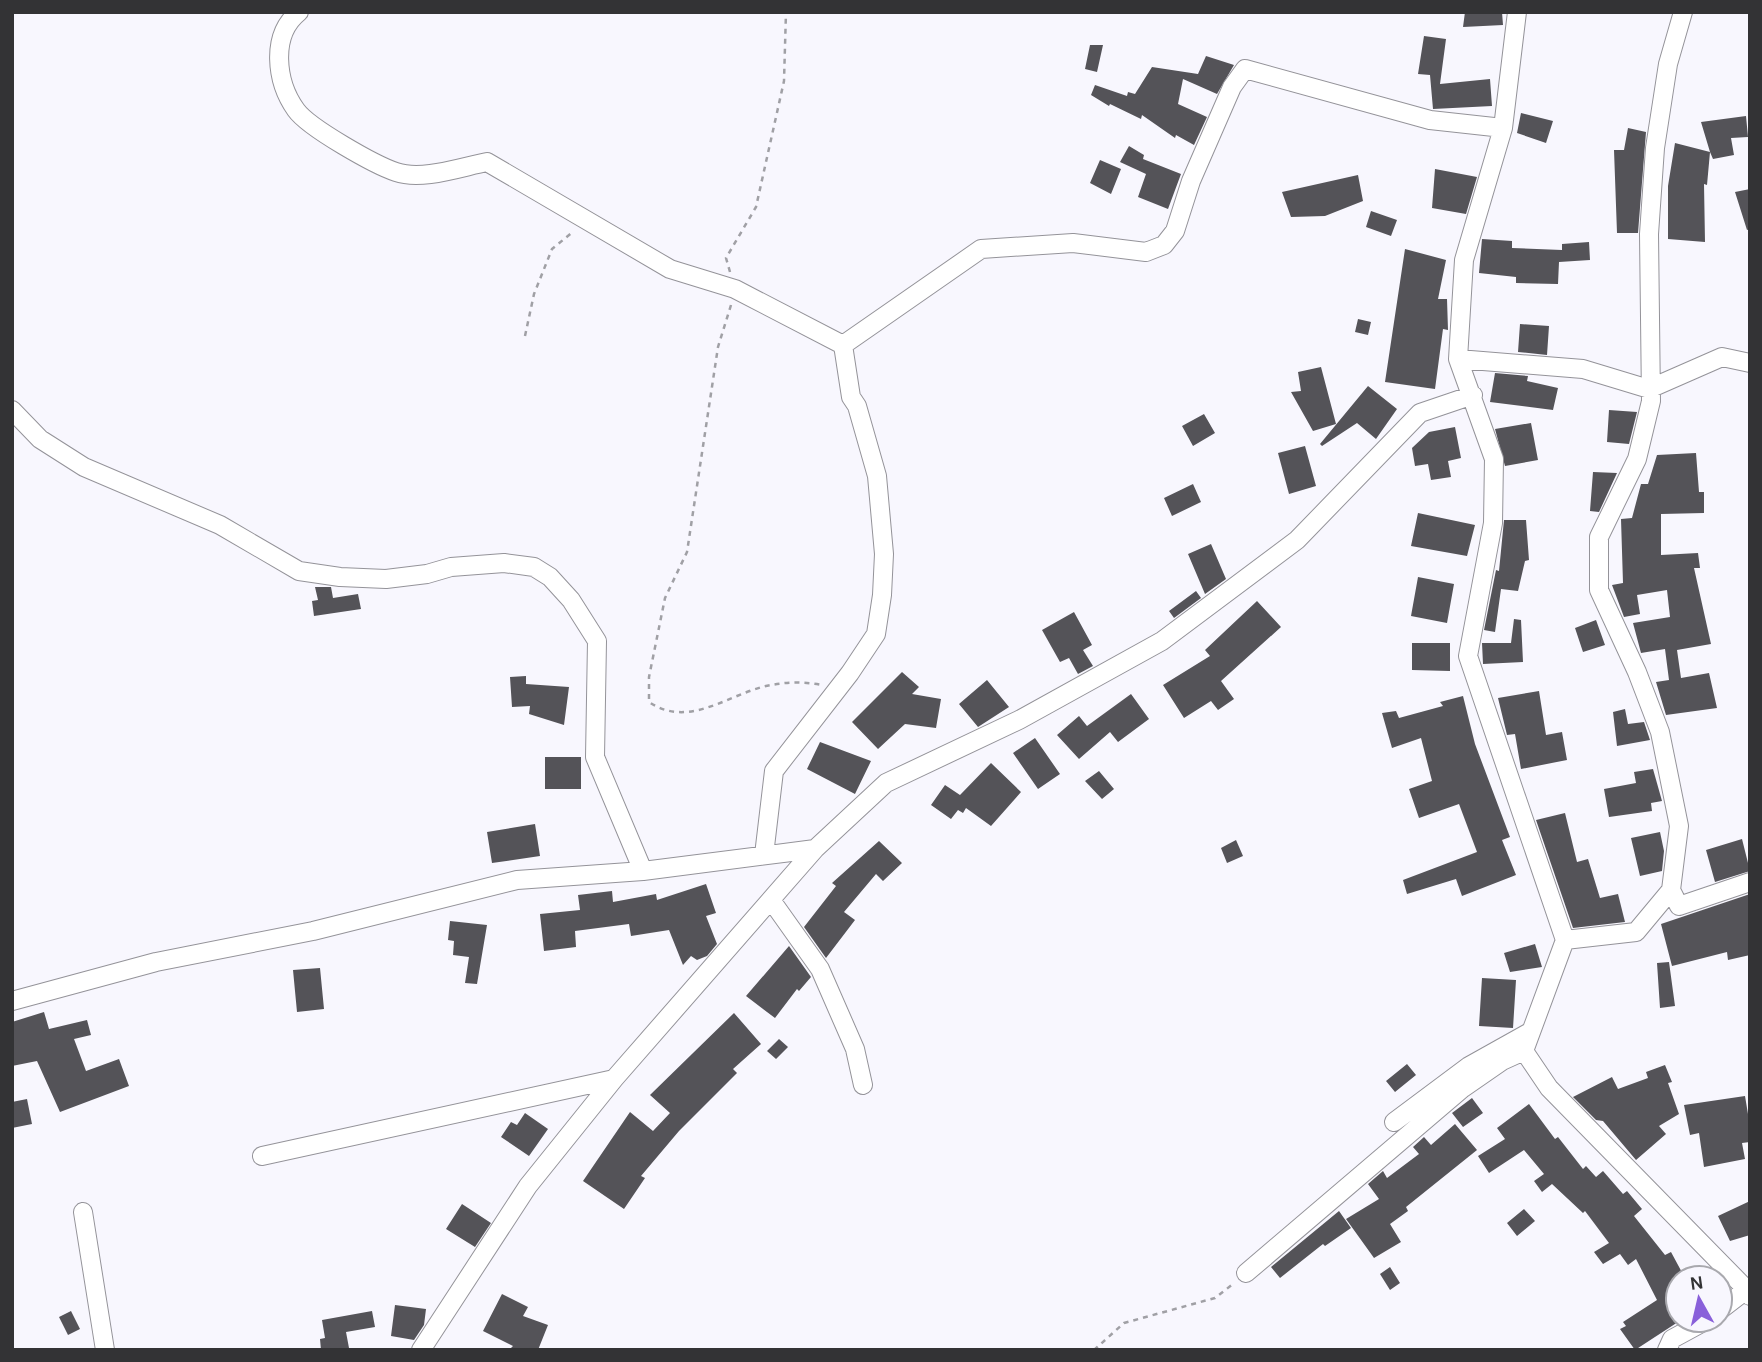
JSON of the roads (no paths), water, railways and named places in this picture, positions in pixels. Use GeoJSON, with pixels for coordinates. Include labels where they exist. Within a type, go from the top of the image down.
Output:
{"type":"FeatureCollection","features":[{"type":"Feature","properties":{"kind":"street"},"geometry":{"type":"LineString","coordinates":[[299,12],[291,19],[279,43],[280,71],[296,110],[324,134],[398,173],[421,174],[486,162],[670,269],[735,289],[843,345]]}},
{"type":"Feature","properties":{"kind":"street"},"geometry":{"type":"LineString","coordinates":[[1517,12],[1503,128],[1464,260],[1458,359],[1494,459],[1493,523],[1468,656],[1565,940],[1528,1032],[1524,1051],[1549,1088],[1749,1293]]}},
{"type":"Feature","properties":{"kind":"street"},"geometry":{"type":"LineString","coordinates":[[1565,940],[1636,932],[1671,890],[1679,827],[1660,732],[1599,590],[1599,537],[1637,458],[1651,401],[1649,233],[1655,148],[1668,64],[1684,12]]}},
{"type":"Feature","properties":{"kind":"street"},"geometry":{"type":"LineString","coordinates":[[843,345],[981,249],[1073,243],[1146,252],[1164,245],[1175,231],[1191,181],[1232,87],[1245,69],[1430,120],[1503,128]]}},
{"type":"Feature","properties":{"kind":"street"},"geometry":{"type":"LineString","coordinates":[[764,855],[774,771],[839,688],[876,634],[884,554],[877,475],[866,446],[857,407],[851,397],[843,345]]}},
{"type":"Feature","properties":{"kind":"street"},"geometry":{"type":"LineString","coordinates":[[1458,359],[1583,369],[1649,389],[1722,357],[1750,363]]}},
{"type":"Feature","properties":{"kind":"street"},"geometry":{"type":"LineString","coordinates":[[421,1350],[528,1186],[614,1079],[815,849],[886,783],[1019,720],[1162,642],[1297,540],[1420,413],[1473,395]]}},
{"type":"Feature","properties":{"kind":"street"},"geometry":{"type":"LineString","coordinates":[[12,410],[40,439],[84,467],[220,525],[299,571],[340,578],[386,579],[427,574],[451,567],[504,563],[534,567],[550,578],[571,600],[597,641],[595,757],[643,871]]}},
{"type":"Feature","properties":{"kind":"street"},"geometry":{"type":"LineString","coordinates":[[12,1001],[156,962],[313,931],[517,880],[643,871],[815,849]]}},
{"type":"Feature","properties":{"kind":"street"},"geometry":{"type":"LineString","coordinates":[[1671,890],[1679,906],[1750,882]]}},
{"type":"Feature","properties":{"kind":"street"},"geometry":{"type":"LineString","coordinates":[[771,900],[820,969],[855,1049],[863,1085]]}},
{"type":"Feature","properties":{"kind":"street"},"geometry":{"type":"LineString","coordinates":[[1394,1122],[1469,1066],[1528,1032]]}},
{"type":"Feature","properties":{"kind":"street"},"geometry":{"type":"LineString","coordinates":[[1246,1273],[1463,1088],[1502,1061],[1524,1051]]}},
{"type":"Feature","properties":{"kind":"street"},"geometry":{"type":"LineString","coordinates":[[262,1156],[614,1079]]}},
{"type":"Feature","properties":{"kind":"street"},"geometry":{"type":"LineString","coordinates":[[83,1212],[105,1350]]}},
{"type":"Feature","properties":{"kind":"street"},"geometry":{"type":"LineString","coordinates":[[1667,1350],[1672,1339],[1681,1334]]}}]}
